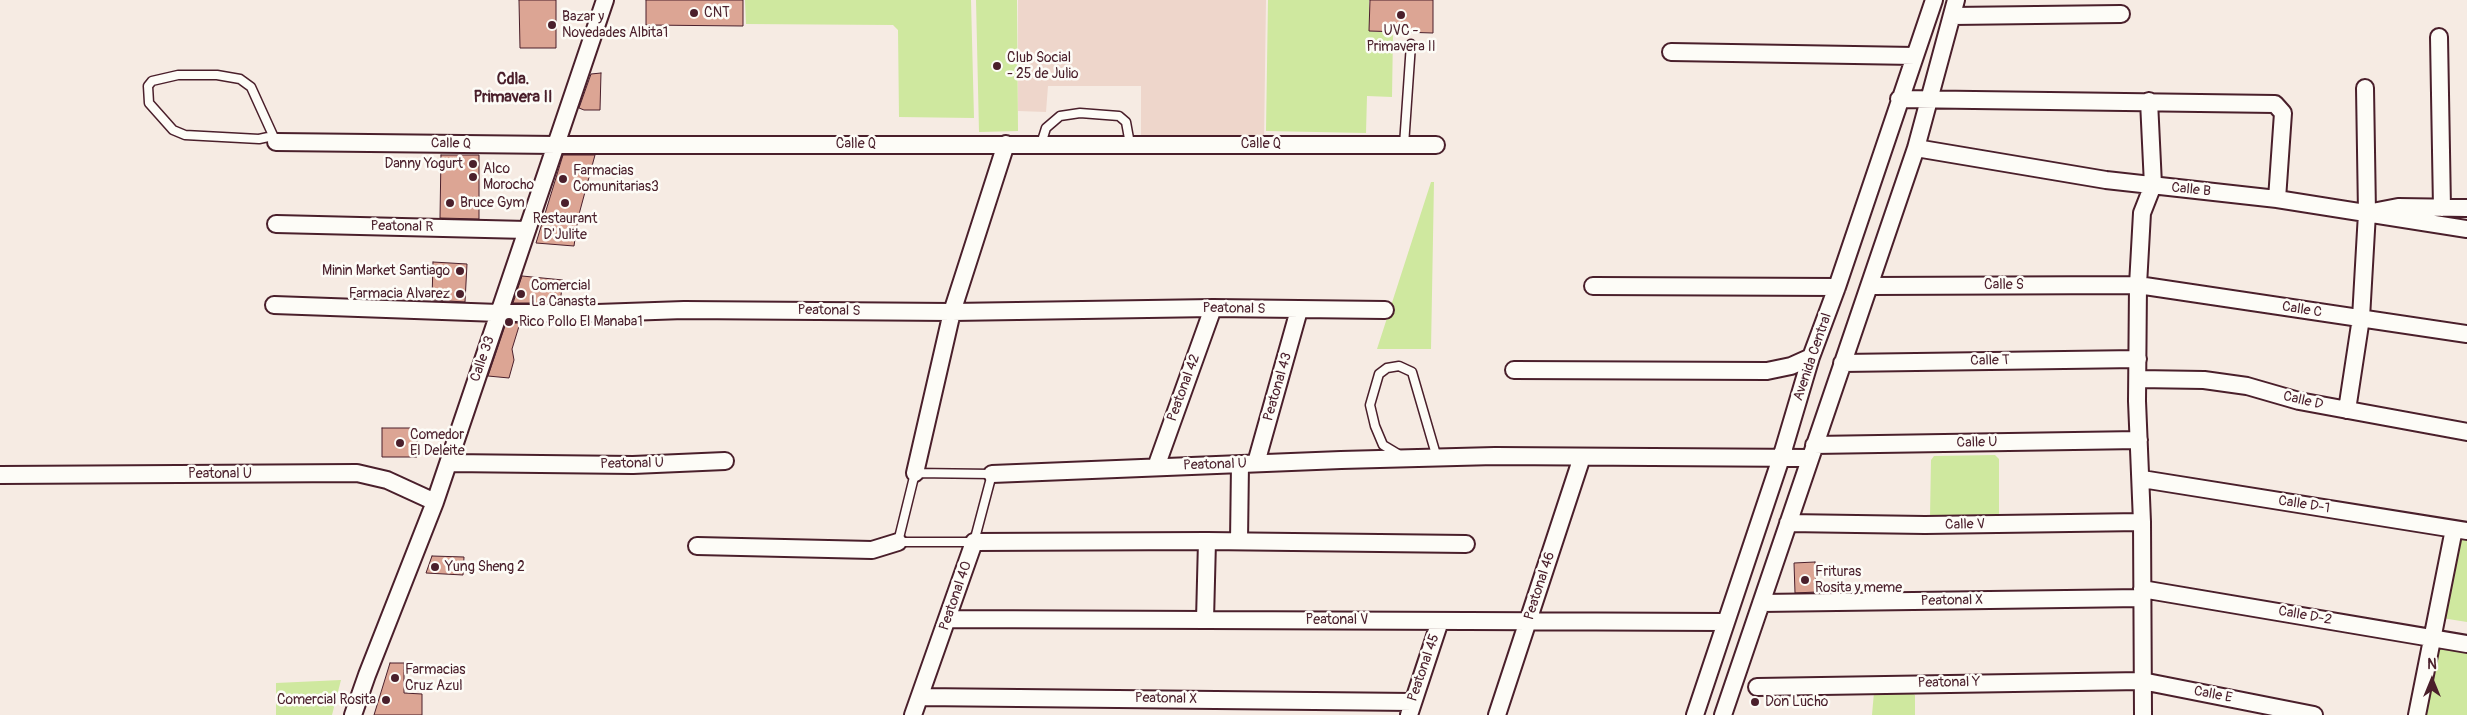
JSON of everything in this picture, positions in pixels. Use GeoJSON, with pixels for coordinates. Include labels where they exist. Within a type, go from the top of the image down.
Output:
{"type":"FeatureCollection","features":[{"type":"Feature","properties":{"kind":"street","name":"Calle 33"},"geometry":{"type":"LineString","coordinates":[[354,715],[367,675],[436,502],[605,0]]}},
{"type":"Feature","properties":{"kind":"street","name":"Avenida Central"},"geometry":{"type":"LineString","coordinates":[[1695,715],[1780,458],[1811,357],[1837,287],[1934,0]]}},
{"type":"Feature","properties":{"kind":"street"},"geometry":{"type":"LineString","coordinates":[[1723,715],[1916,148],[1956,0]]}},
{"type":"Feature","properties":{"kind":"street"},"geometry":{"type":"LineString","coordinates":[[1952,16],[2122,14]]}},
{"type":"Feature","properties":{"kind":"street"},"geometry":{"type":"LineString","coordinates":[[2439,37],[2442,208]]}},
{"type":"Feature","properties":{"kind":"street"},"geometry":{"type":"LineString","coordinates":[[1671,52],[1915,56]]}},
{"type":"Feature","properties":{"kind":"street"},"geometry":{"type":"LineString","coordinates":[[2347,410],[2361,318],[2366,213],[2365,88]]}},
{"type":"Feature","properties":{"kind":"street"},"geometry":{"type":"LineString","coordinates":[[1900,99],[1928,101],[2148,101],[2275,104],[2283,113],[2277,199]]}},
{"type":"Feature","properties":{"kind":"street"},"geometry":{"type":"LineString","coordinates":[[2144,715],[2142,681],[2142,479],[2139,440],[2138,285],[2142,213],[2153,185],[2148,101]]}},
{"type":"Feature","properties":{"kind":"street","name":"Calle Q"},"geometry":{"type":"LineString","coordinates":[[274,139],[556,144],[1436,145]]}},
{"type":"Feature","properties":{"kind":"street"},"geometry":{"type":"LineString","coordinates":[[915,473],[952,312],[1006,144]]}},
{"type":"Feature","properties":{"kind":"street","name":"Calle B"},"geometry":{"type":"LineString","coordinates":[[1916,148],[2153,185],[2277,199],[2467,229]]}},
{"type":"Feature","properties":{"kind":"street"},"geometry":{"type":"LineString","coordinates":[[2366,213],[2398,207],[2467,208]]}},
{"type":"Feature","properties":{"kind":"street","name":"Peatonal R"},"geometry":{"type":"LineString","coordinates":[[276,224],[527,230]]}},
{"type":"Feature","properties":{"kind":"street","name":"Calle S"},"geometry":{"type":"LineString","coordinates":[[1870,286],[2138,285]]}},
{"type":"Feature","properties":{"kind":"street","name":"Calle C"},"geometry":{"type":"LineString","coordinates":[[2138,285],[2467,334]]}},
{"type":"Feature","properties":{"kind":"street"},"geometry":{"type":"LineString","coordinates":[[1593,286],[1837,287]]}},
{"type":"Feature","properties":{"kind":"street","name":"Peatonal S"},"geometry":{"type":"LineString","coordinates":[[274,305],[499,313],[597,313],[684,310],[952,312],[1213,308],[1385,310]]}},
{"type":"Feature","properties":{"kind":"street","name":"Peatonal 42"},"geometry":{"type":"LineString","coordinates":[[1156,467],[1213,308]]}},
{"type":"Feature","properties":{"kind":"street","name":"Peatonal 43"},"geometry":{"type":"LineString","coordinates":[[1239,541],[1248,464],[1299,310]]}},
{"type":"Feature","properties":{"kind":"street"},"geometry":{"type":"LineString","coordinates":[[1514,370],[1767,371],[1791,366],[1811,357]]}},
{"type":"Feature","properties":{"kind":"street","name":"Calle T"},"geometry":{"type":"LineString","coordinates":[[1842,363],[2138,358]]}},
{"type":"Feature","properties":{"kind":"street","name":"Calle D"},"geometry":{"type":"LineString","coordinates":[[2138,379],[2204,380],[2247,386],[2299,401],[2467,432]]}},
{"type":"Feature","properties":{"kind":"street","name":"Calle U"},"geometry":{"type":"LineString","coordinates":[[1582,457],[1780,458],[1812,452],[2139,440]]}},
{"type":"Feature","properties":{"kind":"street","name":"Peatonal U"},"geometry":{"type":"LineString","coordinates":[[992,474],[1495,456],[1582,457]]}},
{"type":"Feature","properties":{"kind":"street","name":"Peatonal 46"},"geometry":{"type":"LineString","coordinates":[[1497,715],[1582,457]]}},
{"type":"Feature","properties":{"kind":"street","name":"Peatonal U"},"geometry":{"type":"LineString","coordinates":[[448,462],[634,465],[725,461]]}},
{"type":"Feature","properties":{"kind":"street","name":"Peatonal U"},"geometry":{"type":"LineString","coordinates":[[0,475],[357,473],[387,480],[436,502]]}},
{"type":"Feature","properties":{"kind":"street","name":"Calle D-1"},"geometry":{"type":"LineString","coordinates":[[2142,479],[2461,530]]}},
{"type":"Feature","properties":{"kind":"street","name":"Calle V"},"geometry":{"type":"LineString","coordinates":[[1788,523],[1925,525],[2142,522]]}},
{"type":"Feature","properties":{"kind":"street"},"geometry":{"type":"LineString","coordinates":[[2417,715],[2433,638],[2461,530]]}},
{"type":"Feature","properties":{"kind":"street"},"geometry":{"type":"LineString","coordinates":[[1205,620],[1207,541]]}},
{"type":"Feature","properties":{"kind":"street"},"geometry":{"type":"LineString","coordinates":[[974,542],[1239,541],[1466,544]]}},
{"type":"Feature","properties":{"kind":"street"},"geometry":{"type":"LineString","coordinates":[[697,546],[872,550],[898,542]]}},
{"type":"Feature","properties":{"kind":"street","name":"Peatonal 40"},"geometry":{"type":"LineString","coordinates":[[913,715],[974,542]]}},
{"type":"Feature","properties":{"kind":"street","name":"Peatonal X"},"geometry":{"type":"LineString","coordinates":[[1761,602],[2142,593]]}},
{"type":"Feature","properties":{"kind":"street","name":"Calle D-2"},"geometry":{"type":"LineString","coordinates":[[2142,593],[2467,644]]}},
{"type":"Feature","properties":{"kind":"street","name":"Peatonal V"},"geometry":{"type":"LineString","coordinates":[[948,618],[1726,622]]}},
{"type":"Feature","properties":{"kind":"street","name":"Peatonal 45"},"geometry":{"type":"LineString","coordinates":[[1411,709],[1440,621]]}},
{"type":"Feature","properties":{"kind":"street","name":"Peatonal Y"},"geometry":{"type":"LineString","coordinates":[[1756,686],[2142,681]]}},
{"type":"Feature","properties":{"kind":"street","name":"Calle E"},"geometry":{"type":"LineString","coordinates":[[2142,681],[2314,715]]}},
{"type":"Feature","properties":{"kind":"street","name":"Peatonal X"},"geometry":{"type":"LineString","coordinates":[[920,696],[1411,709]]}},
{"type":"Feature","properties":{"kind":"lane"},"geometry":{"type":"LineString","coordinates":[[1404,144],[1411,44]]}},
{"type":"Feature","properties":{"kind":"lane"},"geometry":{"type":"LineString","coordinates":[[178,75],[216,75],[240,79],[252,87],[274,139],[185,134],[173,130],[149,103],[148,86],[152,81],[178,75]]}},
{"type":"Feature","properties":{"kind":"lane"},"geometry":{"type":"LineString","coordinates":[[1041,144],[1046,128],[1060,116],[1080,113],[1119,116],[1126,122],[1130,144]]}},
{"type":"Feature","properties":{"kind":"lane"},"geometry":{"type":"LineString","coordinates":[[1400,366],[1412,372],[1437,458],[1393,454],[1383,445],[1374,426],[1370,405],[1379,374],[1387,368],[1400,366]]}},
{"type":"Feature","properties":{"kind":"lane"},"geometry":{"type":"LineString","coordinates":[[974,542],[898,542],[915,473],[992,474]]}},
{"type":"Feature","properties":{"kind":"lane","name":"Peatonal 40"},"geometry":{"type":"LineString","coordinates":[[974,542],[992,474]]}},
{"type":"Feature","properties":{"kind":"shaded area"},"geometry":{"type":"Polygon","coordinates":[[[1018,0],[1266,0],[1264,141],[1141,138],[1141,86],[1048,86],[1046,112],[1018,111],[1018,0]]]}},
{"type":"Feature","properties":{"kind":"green space"},"geometry":{"type":"Polygon","coordinates":[[[745,0],[971,0],[974,118],[899,117],[898,30],[893,25],[746,24],[745,0]]]}},
{"type":"Feature","properties":{"kind":"green space","name":"Club Social - 25 de Julio"},"geometry":{"type":"Polygon","coordinates":[[[976,0],[1017,0],[1018,131],[979,132],[976,0]]]}},
{"type":"Feature","properties":{"kind":"green space"},"geometry":{"type":"Polygon","coordinates":[[[1268,0],[1369,0],[1369,31],[1393,33],[1392,97],[1367,96],[1366,133],[1266,131],[1268,0]]]}},
{"type":"Feature","properties":{"kind":"green space"},"geometry":{"type":"Polygon","coordinates":[[[1431,182],[1434,182],[1431,349],[1377,349],[1431,182]]]}},
{"type":"Feature","properties":{"kind":"green space"},"geometry":{"type":"Polygon","coordinates":[[[1995,455],[1999,459],[1999,517],[1934,520],[1930,517],[1931,460],[1934,456],[1995,455]]]}},
{"type":"Feature","properties":{"kind":"green space"},"geometry":{"type":"Polygon","coordinates":[[[2458,535],[2467,536],[2467,622],[2442,618],[2458,535]]]}},
{"type":"Feature","properties":{"kind":"green space"},"geometry":{"type":"Polygon","coordinates":[[[2437,647],[2467,651],[2467,715],[2422,715],[2437,647]]]}},
{"type":"Feature","properties":{"kind":"green space"},"geometry":{"type":"Polygon","coordinates":[[[341,680],[332,715],[276,715],[276,683],[341,680]]]}},
{"type":"Feature","properties":{"kind":"green space"},"geometry":{"type":"Polygon","coordinates":[[[1874,692],[1911,692],[1915,695],[1915,715],[1872,715],[1874,692]]]}},
{"type":"Feature","properties":{"kind":"building"},"geometry":{"type":"Polygon","coordinates":[[[519,0],[556,0],[556,48],[520,48],[519,0]]]}},
{"type":"Feature","properties":{"kind":"building","name":"CNT"},"geometry":{"type":"Polygon","coordinates":[[[646,0],[743,0],[743,26],[646,25],[646,0]]]}},
{"type":"Feature","properties":{"kind":"building","name":"UVC - Primavera II"},"geometry":{"type":"Polygon","coordinates":[[[1370,0],[1433,0],[1433,33],[1369,31],[1370,0]]]}},
{"type":"Feature","properties":{"kind":"building"},"geometry":{"type":"Polygon","coordinates":[[[601,73],[600,110],[584,110],[579,108],[591,74],[601,73]]]}},
{"type":"Feature","properties":{"kind":"building"},"geometry":{"type":"Polygon","coordinates":[[[441,155],[479,155],[479,219],[440,218],[441,155]]]}},
{"type":"Feature","properties":{"kind":"building"},"geometry":{"type":"Polygon","coordinates":[[[563,155],[595,155],[578,218],[574,246],[536,243],[563,155]]]}},
{"type":"Feature","properties":{"kind":"building"},"geometry":{"type":"Polygon","coordinates":[[[433,262],[467,264],[465,302],[432,300],[433,262]]]}},
{"type":"Feature","properties":{"kind":"building"},"geometry":{"type":"Polygon","coordinates":[[[522,276],[563,280],[560,303],[513,303],[522,276]]]}},
{"type":"Feature","properties":{"kind":"building"},"geometry":{"type":"Polygon","coordinates":[[[506,323],[520,323],[512,349],[514,360],[509,378],[488,376],[506,323]]]}},
{"type":"Feature","properties":{"kind":"building","name":"Comedor El Deleite"},"geometry":{"type":"Polygon","coordinates":[[[382,428],[417,428],[417,457],[382,457],[382,428]]]}},
{"type":"Feature","properties":{"kind":"building"},"geometry":{"type":"Polygon","coordinates":[[[432,556],[464,557],[463,575],[426,573],[432,556]]]}},
{"type":"Feature","properties":{"kind":"building","name":"Frituras Rosita y meme"},"geometry":{"type":"Polygon","coordinates":[[[1815,562],[1816,592],[1795,593],[1794,563],[1815,562]]]}},
{"type":"Feature","properties":{"kind":"building"},"geometry":{"type":"Polygon","coordinates":[[[390,663],[404,663],[404,693],[422,694],[422,715],[374,715],[390,663]]]}},
{"type":"Feature","properties":{"kind":"place","name":"CNT"},"geometry":{"type":"Point","coordinates":[694,13]}},
{"type":"Feature","properties":{"kind":"place","name":"UVC - Primavera II"},"geometry":{"type":"Point","coordinates":[1401,15]}},
{"type":"Feature","properties":{"kind":"place","name":"Bazar y Novedades Albita1"},"geometry":{"type":"Point","coordinates":[552,25]}},
{"type":"Feature","properties":{"kind":"place","name":"Club Social - 25 de Julio"},"geometry":{"type":"Point","coordinates":[997,66]}},
{"type":"Feature","properties":{"kind":"place","name":"Danny Yogurt"},"geometry":{"type":"Point","coordinates":[473,164]}},
{"type":"Feature","properties":{"kind":"place","name":"Alco Morocho"},"geometry":{"type":"Point","coordinates":[473,177]}},
{"type":"Feature","properties":{"kind":"place","name":"Farmacias Comunitarias3"},"geometry":{"type":"Point","coordinates":[563,179]}},
{"type":"Feature","properties":{"kind":"place","name":"Bruce Gym"},"geometry":{"type":"Point","coordinates":[450,203]}},
{"type":"Feature","properties":{"kind":"place","name":"Restaurant D'Julite"},"geometry":{"type":"Point","coordinates":[565,203]}},
{"type":"Feature","properties":{"kind":"place","name":"Minin Market Santiago"},"geometry":{"type":"Point","coordinates":[460,271]}},
{"type":"Feature","properties":{"kind":"place","name":"Farmacia Alvarez"},"geometry":{"type":"Point","coordinates":[460,294]}},
{"type":"Feature","properties":{"kind":"place","name":"Comercial La Canasta"},"geometry":{"type":"Point","coordinates":[521,294]}},
{"type":"Feature","properties":{"kind":"place","name":"Rico Pollo El Manaba1"},"geometry":{"type":"Point","coordinates":[509,322]}},
{"type":"Feature","properties":{"kind":"place","name":"Comedor El Deleite"},"geometry":{"type":"Point","coordinates":[400,443]}},
{"type":"Feature","properties":{"kind":"place","name":"Yung Sheng 2"},"geometry":{"type":"Point","coordinates":[435,567]}},
{"type":"Feature","properties":{"kind":"place","name":"Frituras Rosita y meme"},"geometry":{"type":"Point","coordinates":[1805,580]}},
{"type":"Feature","properties":{"kind":"place","name":"Farmacias Cruz Azul"},"geometry":{"type":"Point","coordinates":[395,678]}},
{"type":"Feature","properties":{"kind":"place","name":"Comercial Rosita"},"geometry":{"type":"Point","coordinates":[386,700]}},
{"type":"Feature","properties":{"kind":"place","name":"Don Lucho"},"geometry":{"type":"Point","coordinates":[1755,702]}},
{"type":"Feature","properties":{"kind":"district","name":"Cdla. Primavera II"},"geometry":{"type":"Point","coordinates":[513,89]}}]}
